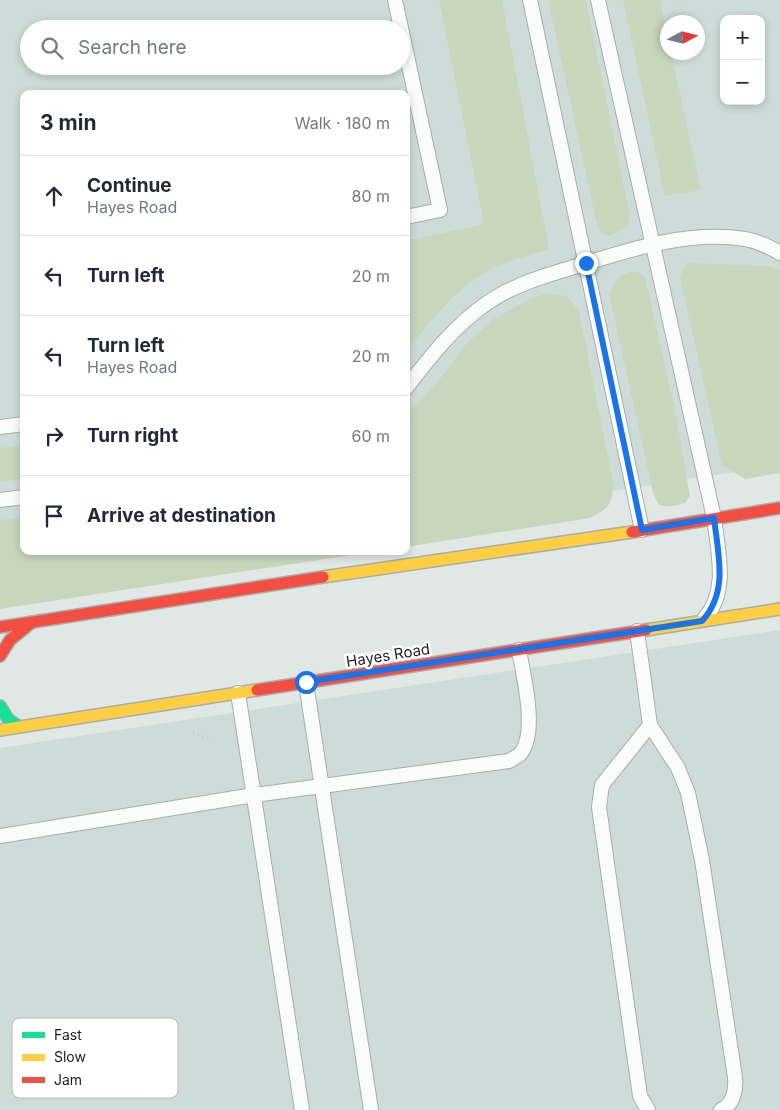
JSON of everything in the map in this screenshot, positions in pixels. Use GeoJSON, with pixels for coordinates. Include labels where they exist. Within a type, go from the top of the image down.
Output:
{"type":"FeatureCollection","features":[{"type":"Feature","properties":{"kind":"street"},"geometry":{"type":"LineString","coordinates":[[0,628],[327,576],[780,508]]}},
{"type":"Feature","properties":{"kind":"street","name":"Hayes Road"},"geometry":{"type":"LineString","coordinates":[[0,730],[780,609]]}},
{"type":"Feature","properties":{"kind":"street"},"geometry":{"type":"LineString","coordinates":[[0,656],[10,640],[30,623]]}},
{"type":"Feature","properties":{"kind":"street"},"geometry":{"type":"LineString","coordinates":[[0,706],[8,719],[19,727]]}},
{"type":"Feature","properties":{"kind":"lane"},"geometry":{"type":"LineString","coordinates":[[395,0],[399,20]]}},
{"type":"Feature","properties":{"kind":"lane"},"geometry":{"type":"LineString","coordinates":[[530,0],[642,530]]}},
{"type":"Feature","properties":{"kind":"lane"},"geometry":{"type":"LineString","coordinates":[[598,0],[714,518],[720,567],[720,586],[710,612],[702,621]]}},
{"type":"Feature","properties":{"kind":"lane"},"geometry":{"type":"LineString","coordinates":[[410,70],[440,210],[410,216]]}},
{"type":"Feature","properties":{"kind":"lane"},"geometry":{"type":"LineString","coordinates":[[410,383],[456,328],[487,302],[524,283],[586,263],[653,245],[680,240],[724,237],[746,239],[763,244],[780,253]]}},
{"type":"Feature","properties":{"kind":"lane"},"geometry":{"type":"LineString","coordinates":[[0,427],[20,424]]}},
{"type":"Feature","properties":{"kind":"lane"},"geometry":{"type":"LineString","coordinates":[[0,500],[20,498]]}},
{"type":"Feature","properties":{"kind":"lane"},"geometry":{"type":"LineString","coordinates":[[637,631],[650,725],[678,768],[688,793],[702,860],[735,1077],[736,1091],[727,1107],[721,1110]]}},
{"type":"Feature","properties":{"kind":"lane"},"geometry":{"type":"LineString","coordinates":[[0,836],[254,795],[508,761],[518,755],[524,747],[529,714],[519,650]]}},
{"type":"Feature","properties":{"kind":"lane"},"geometry":{"type":"LineString","coordinates":[[306,682],[371,1110]]}},
{"type":"Feature","properties":{"kind":"lane"},"geometry":{"type":"LineString","coordinates":[[238,692],[302,1110]]}},
{"type":"Feature","properties":{"kind":"lane"},"geometry":{"type":"LineString","coordinates":[[648,1110],[640,1096],[598,807],[602,785],[650,725]]}},
{"type":"Feature","properties":{"kind":"shaded area"},"geometry":{"type":"Polygon","coordinates":[[[0,0],[780,0],[780,465],[410,522],[410,90],[20,90],[20,555],[0,585],[0,0]]]}},
{"type":"Feature","properties":{"kind":"shaded area"},"geometry":{"type":"Polygon","coordinates":[[[780,630],[780,1110],[0,1110],[0,748],[780,630]]]}},
{"type":"Feature","properties":{"kind":"green space"},"geometry":{"type":"Polygon","coordinates":[[[439,0],[502,0],[549,249],[514,260],[481,275],[460,291],[441,310],[410,346],[410,240],[484,224],[439,0]]]}},
{"type":"Feature","properties":{"kind":"green space"},"geometry":{"type":"Polygon","coordinates":[[[548,0],[586,0],[629,211],[630,222],[623,229],[610,236],[600,232],[596,220],[548,0]]]}},
{"type":"Feature","properties":{"kind":"green space"},"geometry":{"type":"Polygon","coordinates":[[[623,0],[660,0],[663,15],[660,15],[660,60],[673,60],[701,190],[665,196],[623,0]]]}},
{"type":"Feature","properties":{"kind":"green space"},"geometry":{"type":"Polygon","coordinates":[[[686,263],[769,266],[780,270],[780,473],[745,479],[722,465],[680,277],[686,263]]]}},
{"type":"Feature","properties":{"kind":"green space"},"geometry":{"type":"Polygon","coordinates":[[[630,272],[638,272],[645,277],[674,405],[690,496],[685,503],[675,506],[658,504],[653,493],[609,294],[619,277],[630,272]]]}},
{"type":"Feature","properties":{"kind":"green space"},"geometry":{"type":"Polygon","coordinates":[[[547,293],[568,297],[579,311],[613,482],[611,501],[606,508],[590,518],[410,546],[410,411],[433,388],[467,343],[495,318],[531,299],[547,293]]]}},
{"type":"Feature","properties":{"kind":"green space"},"geometry":{"type":"Polygon","coordinates":[[[20,446],[20,480],[0,482],[0,448],[20,446]]]}},
{"type":"Feature","properties":{"kind":"green space"},"geometry":{"type":"Polygon","coordinates":[[[20,518],[20,555],[351,555],[0,609],[0,520],[20,518]]]}},
{"type":"Feature","properties":{"kind":"traffic: fast"},"geometry":{"type":"LineString","coordinates":[[0,706],[8,719],[19,727]]}},
{"type":"Feature","properties":{"kind":"traffic: slow"},"geometry":{"type":"LineString","coordinates":[[323,577],[632,532]]}},
{"type":"Feature","properties":{"kind":"traffic: slow"},"geometry":{"type":"LineString","coordinates":[[646,630],[780,609]]}},
{"type":"Feature","properties":{"kind":"traffic: slow"},"geometry":{"type":"LineString","coordinates":[[0,730],[257,690]]}},
{"type":"Feature","properties":{"kind":"traffic: jam"},"geometry":{"type":"LineString","coordinates":[[632,532],[780,508]]}},
{"type":"Feature","properties":{"kind":"traffic: jam"},"geometry":{"type":"LineString","coordinates":[[0,627],[323,577]]}},
{"type":"Feature","properties":{"kind":"traffic: jam"},"geometry":{"type":"LineString","coordinates":[[0,656],[10,640],[31,623]]}},
{"type":"Feature","properties":{"kind":"traffic: jam"},"geometry":{"type":"LineString","coordinates":[[257,690],[646,630]]}},
{"type":"Feature","properties":{"kind":"route"},"geometry":{"type":"LineString","coordinates":[[306,682],[702,621],[710,612],[720,586],[720,567],[714,518],[642,530],[586,263]]}}]}
